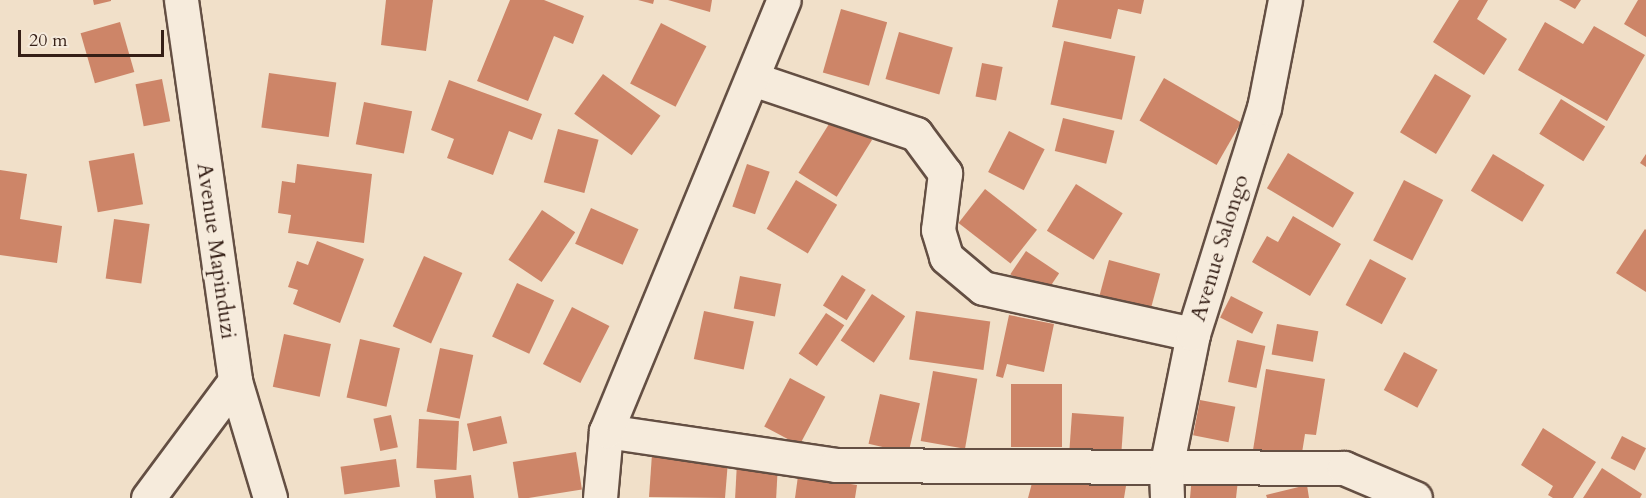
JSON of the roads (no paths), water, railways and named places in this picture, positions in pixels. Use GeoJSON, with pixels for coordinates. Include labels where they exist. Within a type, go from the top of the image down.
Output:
{"type":"FeatureCollection","features":[{"type":"Feature","properties":{"kind":"street","name":"Avenue Mapinduzi"},"geometry":{"type":"LineString","coordinates":[[181,0],[235,381],[270,498]]}},
{"type":"Feature","properties":{"kind":"street"},"geometry":{"type":"LineString","coordinates":[[600,498],[606,431],[753,79],[783,0]]}},
{"type":"Feature","properties":{"kind":"street","name":"Avenue Salongo"},"geometry":{"type":"LineString","coordinates":[[1167,483],[1193,334],[1264,108],[1285,0]]}},
{"type":"Feature","properties":{"kind":"street"},"geometry":{"type":"LineString","coordinates":[[753,79],[916,134],[945,173],[938,230],[946,257],[983,288],[1193,334]]}},
{"type":"Feature","properties":{"kind":"street"},"geometry":{"type":"LineString","coordinates":[[148,498],[235,381]]}},
{"type":"Feature","properties":{"kind":"street"},"geometry":{"type":"LineString","coordinates":[[606,431],[836,465],[1167,483],[1344,468],[1415,498]]}}]}
